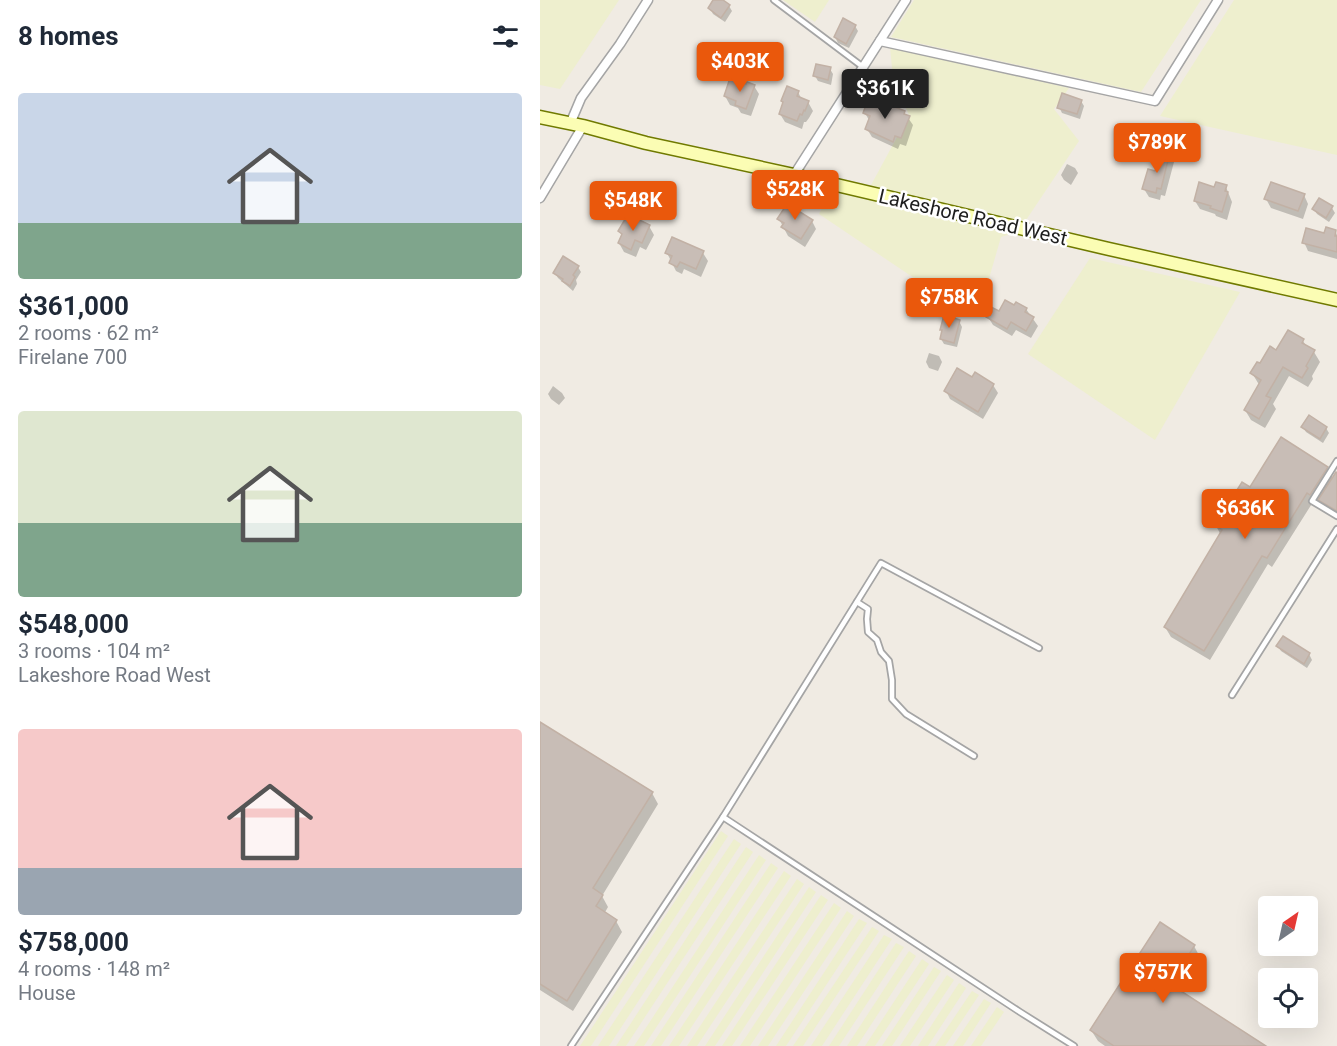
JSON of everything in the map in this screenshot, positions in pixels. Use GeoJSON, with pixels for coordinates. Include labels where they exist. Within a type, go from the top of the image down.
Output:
{"type":"FeatureCollection","features":[{"type":"Feature","properties":{"kind":"main road","name":"Lakeshore Road West"},"geometry":{"type":"LineString","coordinates":[[540,117],[1337,300]]}},
{"type":"Feature","properties":{"kind":"street"},"geometry":{"type":"LineString","coordinates":[[570,124],[581,98],[620,45],[648,0]]}},
{"type":"Feature","properties":{"kind":"street"},"geometry":{"type":"LineString","coordinates":[[794,175],[906,0]]}},
{"type":"Feature","properties":{"kind":"street"},"geometry":{"type":"LineString","coordinates":[[880,41],[1155,100],[1218,0]]}},
{"type":"Feature","properties":{"kind":"street"},"geometry":{"type":"LineString","coordinates":[[540,198],[583,126]]}},
{"type":"Feature","properties":{"kind":"lane"},"geometry":{"type":"LineString","coordinates":[[774,0],[863,68]]}},
{"type":"Feature","properties":{"kind":"lane"},"geometry":{"type":"LineString","coordinates":[[1337,461],[1312,501],[1337,516]]}},
{"type":"Feature","properties":{"kind":"lane"},"geometry":{"type":"LineString","coordinates":[[1232,695],[1337,529]]}},
{"type":"Feature","properties":{"kind":"lane"},"geometry":{"type":"LineString","coordinates":[[571,1046],[723,817],[881,563],[1039,648]]}},
{"type":"Feature","properties":{"kind":"lane"},"geometry":{"type":"LineString","coordinates":[[857,602],[868,609],[868,632],[877,640],[881,652],[889,661],[892,699],[906,714],[974,756]]}},
{"type":"Feature","properties":{"kind":"lane"},"geometry":{"type":"LineString","coordinates":[[723,817],[1074,1046]]}},
{"type":"Feature","properties":{"kind":"green space"},"geometry":{"type":"Polygon","coordinates":[[[540,0],[619,0],[560,89],[540,85],[540,0]]]}},
{"type":"Feature","properties":{"kind":"green space"},"geometry":{"type":"Polygon","coordinates":[[[783,0],[829,0],[815,22],[783,0]]]}},
{"type":"Feature","properties":{"kind":"green space"},"geometry":{"type":"Polygon","coordinates":[[[914,0],[1201,0],[1141,92],[891,37],[914,0]]]}},
{"type":"Feature","properties":{"kind":"green space"},"geometry":{"type":"Polygon","coordinates":[[[1234,0],[1337,0],[1337,155],[1160,116],[1234,0]]]}},
{"type":"Feature","properties":{"kind":"green space"},"geometry":{"type":"Polygon","coordinates":[[[890,47],[1069,88],[1054,109],[1079,141],[1018,232],[1001,237],[984,296],[954,305],[819,214],[832,188],[864,198],[909,115],[893,79],[890,47]]]}},
{"type":"Feature","properties":{"kind":"green space"},"geometry":{"type":"Polygon","coordinates":[[[1090,258],[1240,292],[1155,440],[1028,354],[1090,258]]]}},
{"type":"Feature","properties":{"kind":"green space"},"geometry":{"type":"Polygon","coordinates":[[[721,831],[728,836],[591,1046],[580,1046],[721,831]]]}},
{"type":"Feature","properties":{"kind":"green space"},"geometry":{"type":"Polygon","coordinates":[[[734,839],[741,844],[609,1046],[598,1046],[734,839]]]}},
{"type":"Feature","properties":{"kind":"green space"},"geometry":{"type":"Polygon","coordinates":[[[746,847],[753,852],[626,1046],[616,1046],[746,847]]]}},
{"type":"Feature","properties":{"kind":"green space"},"geometry":{"type":"Polygon","coordinates":[[[759,855],[766,860],[644,1046],[634,1046],[759,855]]]}},
{"type":"Feature","properties":{"kind":"green space"},"geometry":{"type":"Polygon","coordinates":[[[771,863],[778,868],[661,1046],[651,1046],[771,863]]]}},
{"type":"Feature","properties":{"kind":"green space"},"geometry":{"type":"Polygon","coordinates":[[[784,871],[791,876],[679,1046],[669,1046],[784,871]]]}},
{"type":"Feature","properties":{"kind":"green space"},"geometry":{"type":"Polygon","coordinates":[[[797,879],[804,884],[697,1046],[687,1046],[797,879]]]}},
{"type":"Feature","properties":{"kind":"green space"},"geometry":{"type":"Polygon","coordinates":[[[809,887],[816,892],[715,1046],[705,1046],[809,887]]]}},
{"type":"Feature","properties":{"kind":"green space"},"geometry":{"type":"Polygon","coordinates":[[[821,895],[828,900],[732,1046],[722,1046],[821,895]]]}},
{"type":"Feature","properties":{"kind":"green space"},"geometry":{"type":"Polygon","coordinates":[[[834,903],[841,908],[750,1046],[740,1046],[834,903]]]}},
{"type":"Feature","properties":{"kind":"green space"},"geometry":{"type":"Polygon","coordinates":[[[847,911],[854,916],[768,1046],[758,1046],[847,911]]]}},
{"type":"Feature","properties":{"kind":"green space"},"geometry":{"type":"Polygon","coordinates":[[[859,919],[867,923],[786,1046],[776,1046],[859,919]]]}},
{"type":"Feature","properties":{"kind":"green space"},"geometry":{"type":"Polygon","coordinates":[[[872,927],[879,931],[803,1046],[793,1046],[872,927]]]}},
{"type":"Feature","properties":{"kind":"green space"},"geometry":{"type":"Polygon","coordinates":[[[884,935],[892,939],[822,1046],[811,1046],[884,935]]]}},
{"type":"Feature","properties":{"kind":"green space"},"geometry":{"type":"Polygon","coordinates":[[[896,943],[904,947],[839,1046],[829,1046],[896,943]]]}},
{"type":"Feature","properties":{"kind":"green space"},"geometry":{"type":"Polygon","coordinates":[[[909,951],[916,956],[857,1046],[847,1046],[909,951]]]}},
{"type":"Feature","properties":{"kind":"green space"},"geometry":{"type":"Polygon","coordinates":[[[922,959],[929,964],[875,1046],[865,1046],[922,959]]]}},
{"type":"Feature","properties":{"kind":"green space"},"geometry":{"type":"Polygon","coordinates":[[[934,967],[941,971],[892,1046],[882,1046],[934,967]]]}},
{"type":"Feature","properties":{"kind":"green space"},"geometry":{"type":"Polygon","coordinates":[[[947,975],[954,980],[910,1046],[900,1046],[947,975]]]}},
{"type":"Feature","properties":{"kind":"green space"},"geometry":{"type":"Polygon","coordinates":[[[959,983],[966,988],[928,1046],[918,1046],[959,983]]]}},
{"type":"Feature","properties":{"kind":"green space"},"geometry":{"type":"Polygon","coordinates":[[[972,991],[979,995],[945,1046],[935,1046],[972,991]]]}},
{"type":"Feature","properties":{"kind":"green space"},"geometry":{"type":"Polygon","coordinates":[[[984,999],[991,1003],[963,1046],[953,1046],[984,999]]]}},
{"type":"Feature","properties":{"kind":"green space"},"geometry":{"type":"Polygon","coordinates":[[[997,1007],[1004,1012],[981,1046],[971,1046],[997,1007]]]}},
{"type":"Feature","properties":{"kind":"building"},"geometry":{"type":"Polygon","coordinates":[[[713,0],[723,0],[730,5],[721,18],[708,8],[713,0]]]}},
{"type":"Feature","properties":{"kind":"building"},"geometry":{"type":"Polygon","coordinates":[[[843,18],[856,25],[846,44],[834,37],[843,18]]]}},
{"type":"Feature","properties":{"kind":"building"},"geometry":{"type":"Polygon","coordinates":[[[816,64],[831,67],[828,80],[813,76],[816,64]]]}},
{"type":"Feature","properties":{"kind":"building"},"geometry":{"type":"Polygon","coordinates":[[[730,78],[755,85],[746,109],[735,105],[736,101],[724,96],[730,78]]]}},
{"type":"Feature","properties":{"kind":"building"},"geometry":{"type":"Polygon","coordinates":[[[787,86],[799,91],[797,96],[809,101],[797,121],[779,114],[787,86]]]}},
{"type":"Feature","properties":{"kind":"building"},"geometry":{"type":"Polygon","coordinates":[[[1062,93],[1082,100],[1077,114],[1057,108],[1062,93]]]}},
{"type":"Feature","properties":{"kind":"building"},"geometry":{"type":"Polygon","coordinates":[[[869,97],[905,111],[904,114],[910,116],[901,138],[895,136],[893,142],[865,129],[870,116],[863,113],[869,97]]]}},
{"type":"Feature","properties":{"kind":"building"},"geometry":{"type":"Polygon","coordinates":[[[1161,150],[1170,152],[1161,189],[1157,188],[1156,193],[1142,189],[1148,169],[1155,171],[1161,150]]]}},
{"type":"Feature","properties":{"kind":"building"},"geometry":{"type":"Polygon","coordinates":[[[1199,182],[1214,187],[1216,182],[1227,185],[1225,191],[1228,192],[1222,212],[1194,201],[1199,182]]]}},
{"type":"Feature","properties":{"kind":"building"},"geometry":{"type":"Polygon","coordinates":[[[1271,182],[1305,194],[1298,211],[1264,199],[1271,182]]]}},
{"type":"Feature","properties":{"kind":"building"},"geometry":{"type":"Polygon","coordinates":[[[1319,198],[1333,206],[1326,218],[1312,209],[1319,198]]]}},
{"type":"Feature","properties":{"kind":"building"},"geometry":{"type":"Polygon","coordinates":[[[787,204],[813,220],[801,239],[781,227],[784,223],[777,219],[787,204]]]}},
{"type":"Feature","properties":{"kind":"building"},"geometry":{"type":"Polygon","coordinates":[[[627,216],[650,225],[642,243],[635,240],[631,250],[618,243],[622,234],[618,231],[627,216]]]}},
{"type":"Feature","properties":{"kind":"building"},"geometry":{"type":"Polygon","coordinates":[[[1326,227],[1336,230],[1337,252],[1302,243],[1306,228],[1324,233],[1326,227]]]}},
{"type":"Feature","properties":{"kind":"building"},"geometry":{"type":"Polygon","coordinates":[[[672,237],[704,251],[696,269],[680,262],[677,267],[669,263],[672,256],[665,253],[672,237]]]}},
{"type":"Feature","properties":{"kind":"building"},"geometry":{"type":"Polygon","coordinates":[[[563,256],[579,266],[570,286],[553,273],[563,256]]]}},
{"type":"Feature","properties":{"kind":"building"},"geometry":{"type":"Polygon","coordinates":[[[1005,300],[1014,305],[1016,302],[1027,308],[1025,312],[1034,317],[1026,331],[1011,322],[1007,329],[986,317],[991,307],[999,311],[1005,300]]]}},
{"type":"Feature","properties":{"kind":"building"},"geometry":{"type":"Polygon","coordinates":[[[944,315],[960,320],[954,343],[940,339],[944,315]]]}},
{"type":"Feature","properties":{"kind":"building"},"geometry":{"type":"Polygon","coordinates":[[[1288,330],[1304,339],[1302,343],[1315,350],[1302,378],[1283,367],[1266,396],[1271,398],[1259,419],[1244,410],[1261,380],[1250,373],[1257,362],[1260,363],[1270,346],[1276,350],[1288,330]]]}},
{"type":"Feature","properties":{"kind":"building"},"geometry":{"type":"Polygon","coordinates":[[[957,368],[972,377],[975,372],[994,384],[978,412],[944,391],[957,368]]]}},
{"type":"Feature","properties":{"kind":"building"},"geometry":{"type":"Polygon","coordinates":[[[1309,415],[1327,427],[1320,439],[1301,427],[1309,415]]]}},
{"type":"Feature","properties":{"kind":"building"},"geometry":{"type":"Polygon","coordinates":[[[1281,437],[1328,467],[1310,495],[1307,493],[1267,558],[1262,556],[1204,651],[1164,627],[1222,530],[1215,525],[1242,482],[1250,487],[1281,437]]]}},
{"type":"Feature","properties":{"kind":"building"},"geometry":{"type":"Polygon","coordinates":[[[1337,473],[1337,511],[1318,500],[1337,473]]]}},
{"type":"Feature","properties":{"kind":"building"},"geometry":{"type":"Polygon","coordinates":[[[1283,636],[1310,653],[1304,664],[1276,646],[1283,636]]]}},
{"type":"Feature","properties":{"kind":"building"},"geometry":{"type":"Polygon","coordinates":[[[540,722],[653,792],[593,888],[603,895],[596,906],[617,920],[567,1001],[540,984],[540,722]]]}},
{"type":"Feature","properties":{"kind":"building"},"geometry":{"type":"Polygon","coordinates":[[[1160,922],[1195,945],[1170,984],[1266,1046],[1114,1046],[1090,1030],[1160,922]]]}}]}
